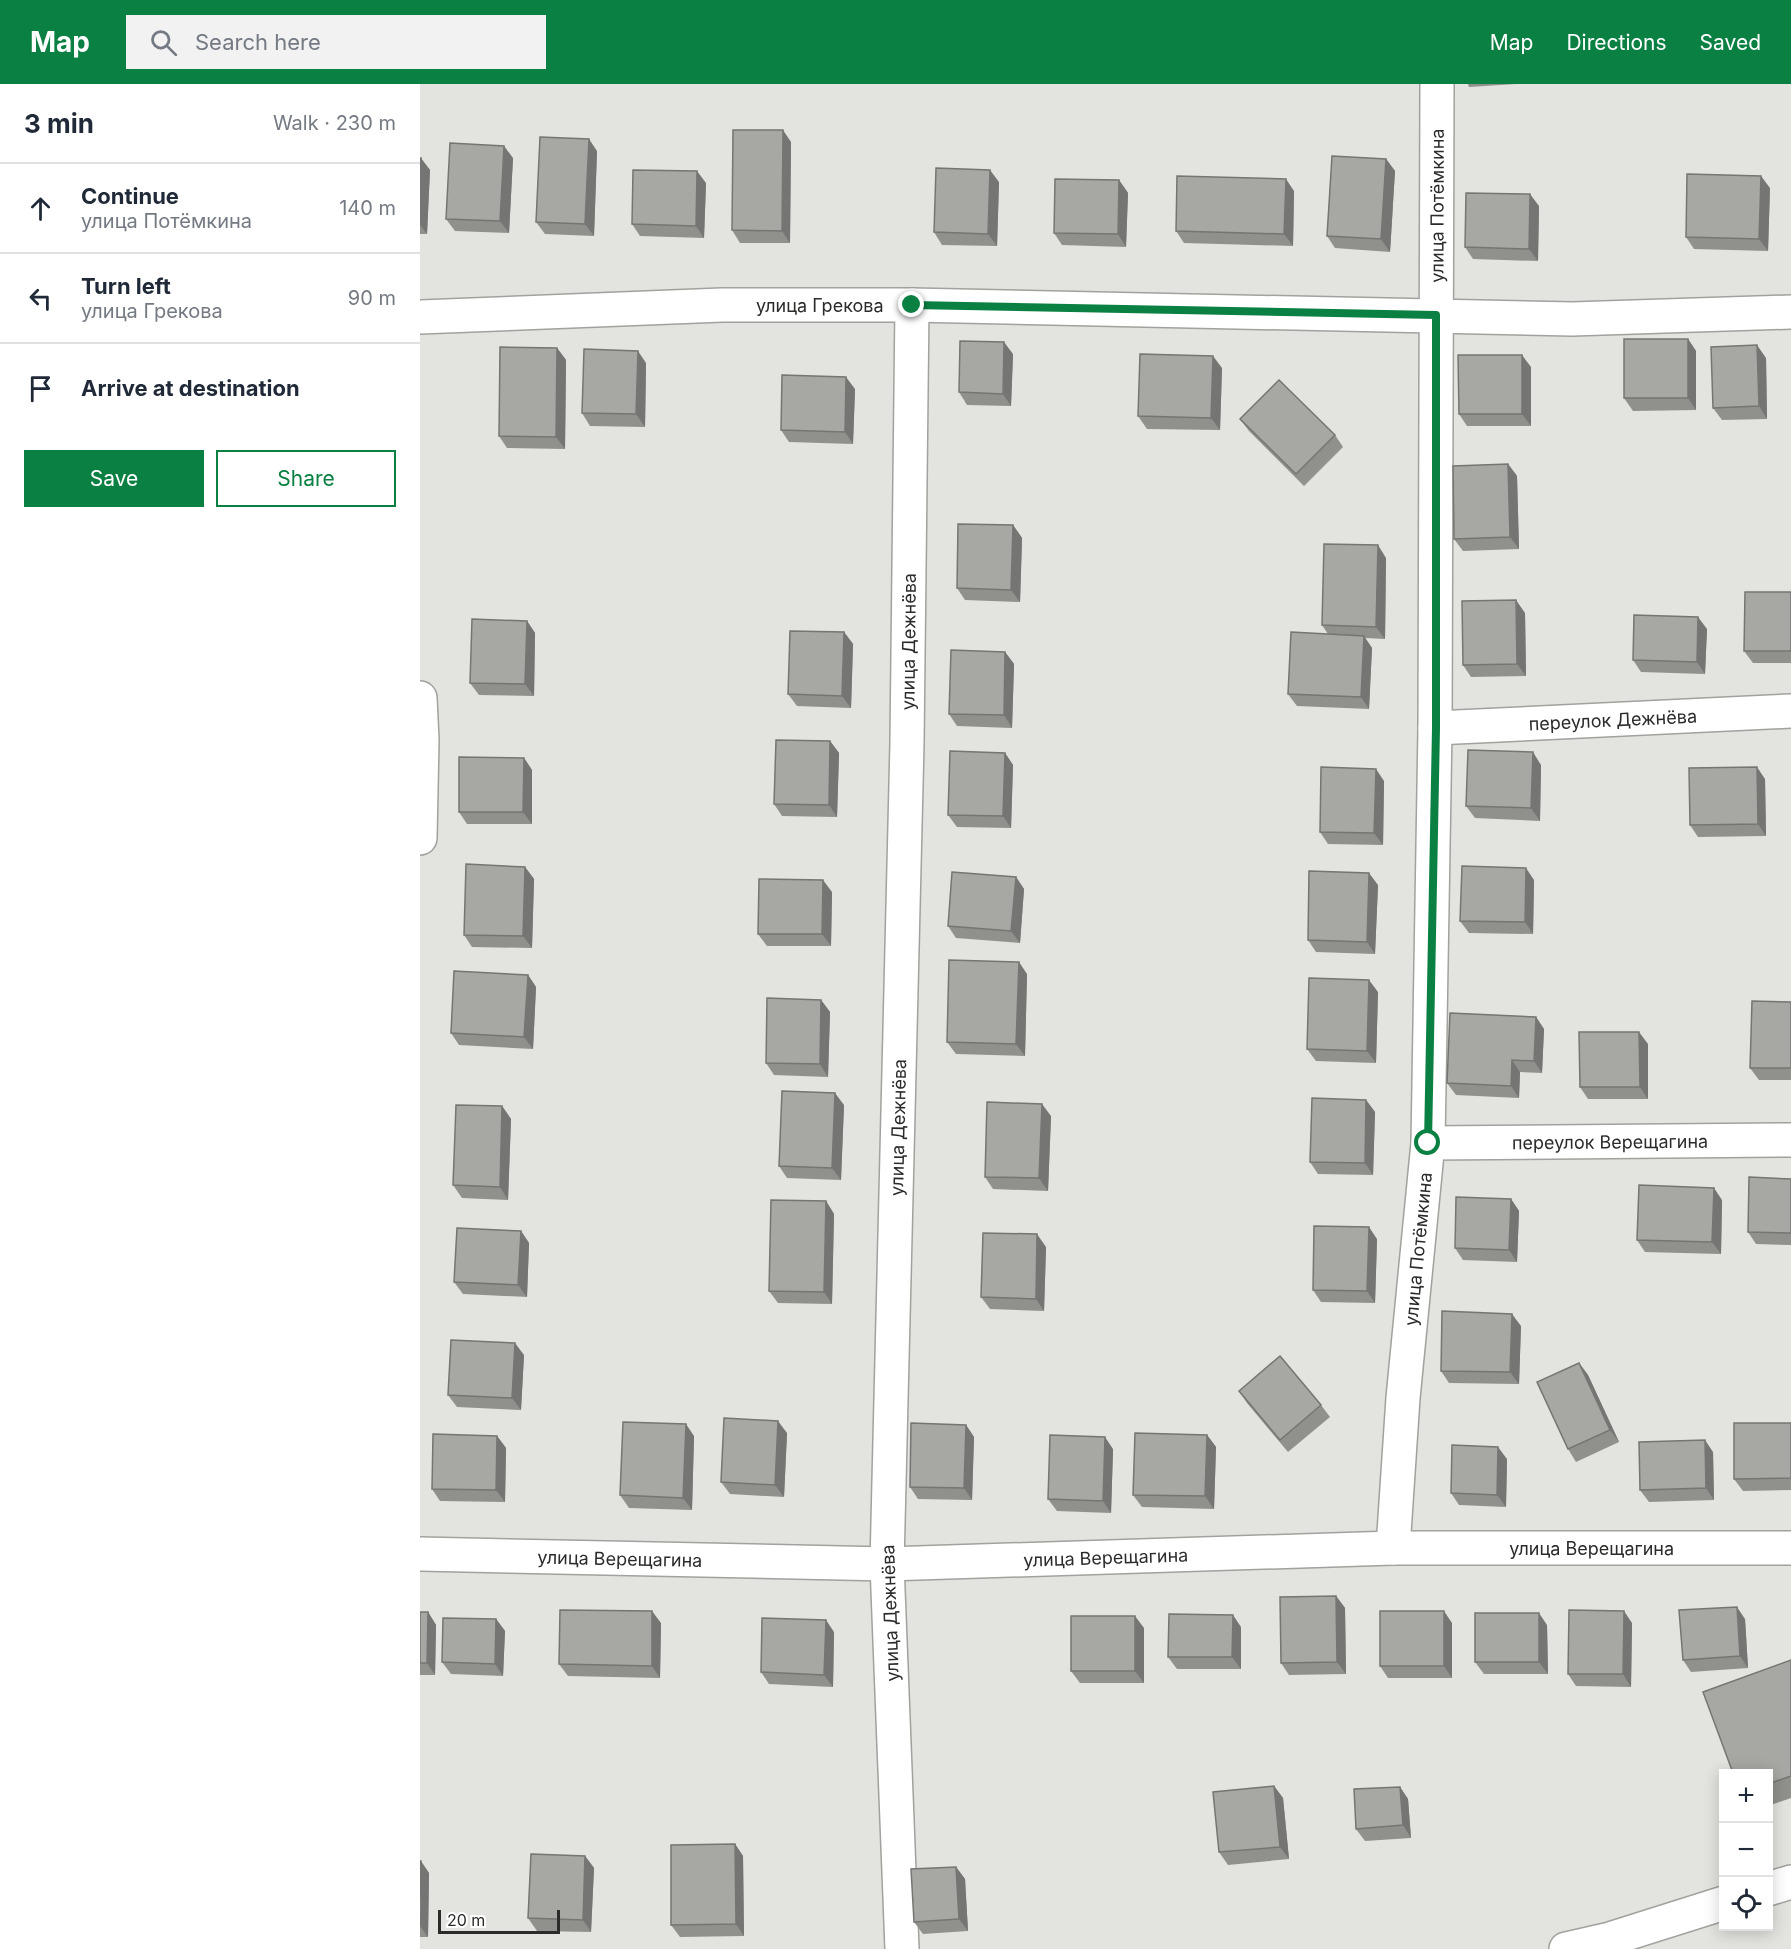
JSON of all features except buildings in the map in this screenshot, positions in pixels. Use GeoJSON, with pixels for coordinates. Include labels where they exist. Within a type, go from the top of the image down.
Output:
{"type":"FeatureCollection","features":[{"type":"Feature","properties":{"kind":"street","name":"улица Потёмкина"},"geometry":{"type":"LineString","coordinates":[[1393,1548],[1403,1398],[1428,1143],[1436,728],[1437,84]]}},
{"type":"Feature","properties":{"kind":"street","name":"улица Грекова"},"geometry":{"type":"LineString","coordinates":[[420,316],[722,305],[912,305],[1572,319],[1791,312]]}},
{"type":"Feature","properties":{"kind":"street","name":"улица Дежнёва"},"geometry":{"type":"LineString","coordinates":[[902,1949],[887,1564],[907,742],[912,305]]}},
{"type":"Feature","properties":{"kind":"street"},"geometry":{"type":"LineString","coordinates":[[420,698],[422,740],[420,838]]}},
{"type":"Feature","properties":{"kind":"street","name":"переулок Дежнёва"},"geometry":{"type":"LineString","coordinates":[[1436,728],[1791,711]]}},
{"type":"Feature","properties":{"kind":"street","name":"переулок Верещагина"},"geometry":{"type":"LineString","coordinates":[[1428,1143],[1791,1140]]}},
{"type":"Feature","properties":{"kind":"street","name":"улица Верещагина"},"geometry":{"type":"LineString","coordinates":[[420,1554],[887,1564],[1393,1548],[1791,1548]]}},
{"type":"Feature","properties":{"kind":"street"},"geometry":{"type":"LineString","coordinates":[[1773,1887],[1791,1882]]}},
{"type":"Feature","properties":{"kind":"street"},"geometry":{"type":"LineString","coordinates":[[1566,1949],[1613,1944],[1719,1905]]}},
{"type":"Feature","properties":{"kind":"route"},"geometry":{"type":"LineString","coordinates":[[912,305],[1436,315],[1436,728],[1428,1143]]}}]}
